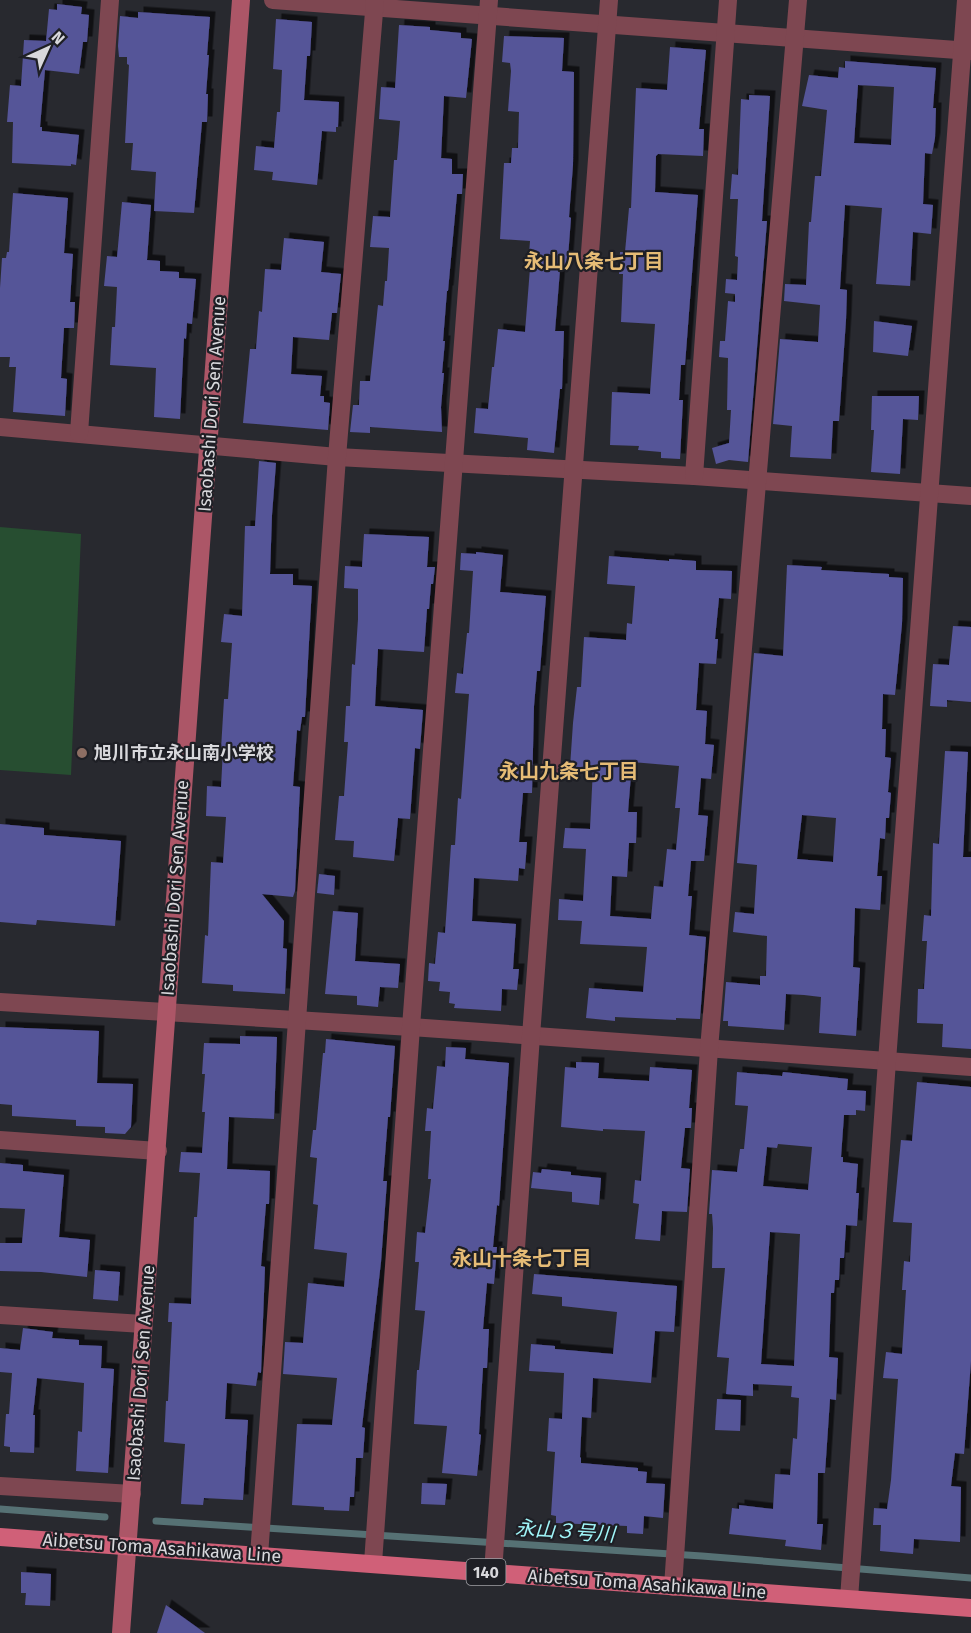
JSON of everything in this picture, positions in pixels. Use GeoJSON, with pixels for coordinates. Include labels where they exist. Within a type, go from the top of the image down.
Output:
{"type":"FeatureCollection","features":[{"type":"Feature","properties":{"kind":"main road","name":"Aibetsu Toma Asahikawa Line"},"geometry":{"type":"LineString","coordinates":[[0,1537],[128,1545],[373,1555],[493,1572],[673,1578],[850,1591],[971,1608]]}},
{"type":"Feature","properties":{"kind":"street"},"geometry":{"type":"LineString","coordinates":[[79,433],[110,0]]}},
{"type":"Feature","properties":{"kind":"street","name":"Isaobashi Dori Sen Avenue"},"geometry":{"type":"LineString","coordinates":[[121,1633],[241,0]]}},
{"type":"Feature","properties":{"kind":"street"},"geometry":{"type":"LineString","coordinates":[[273,0],[489,8],[608,23],[967,50]]}},
{"type":"Feature","properties":{"kind":"street"},"geometry":{"type":"LineString","coordinates":[[493,1572],[609,0]]}},
{"type":"Feature","properties":{"kind":"street"},"geometry":{"type":"LineString","coordinates":[[694,476],[728,0]]}},
{"type":"Feature","properties":{"kind":"street"},"geometry":{"type":"LineString","coordinates":[[673,1578],[708,1049],[798,0]]}},
{"type":"Feature","properties":{"kind":"street"},"geometry":{"type":"LineString","coordinates":[[850,1591],[929,493],[967,50],[966,0]]}},
{"type":"Feature","properties":{"kind":"street"},"geometry":{"type":"LineString","coordinates":[[259,1549],[337,457],[374,3]]}},
{"type":"Feature","properties":{"kind":"street"},"geometry":{"type":"LineString","coordinates":[[373,1555],[489,8]]}},
{"type":"Feature","properties":{"kind":"street"},"geometry":{"type":"LineString","coordinates":[[0,427],[337,457],[694,476],[971,496]]}},
{"type":"Feature","properties":{"kind":"street"},"geometry":{"type":"LineString","coordinates":[[0,1002],[411,1027],[971,1066]]}},
{"type":"Feature","properties":{"kind":"street"},"geometry":{"type":"LineString","coordinates":[[0,1140],[158,1151]]}},
{"type":"Feature","properties":{"kind":"street"},"geometry":{"type":"LineString","coordinates":[[0,1315],[143,1324]]}},
{"type":"Feature","properties":{"kind":"street"},"geometry":{"type":"LineString","coordinates":[[0,1486],[132,1494]]}},
{"type":"Feature","properties":{"kind":"green space"},"geometry":{"type":"Polygon","coordinates":[[[0,527],[81,534],[71,775],[0,770],[0,527]]]}},
{"type":"Feature","properties":{"kind":"building"},"geometry":{"type":"Polygon","coordinates":[[[57,4],[82,7],[81,14],[89,15],[87,42],[83,42],[79,74],[45,70],[40,127],[42,131],[79,135],[76,165],[12,163],[13,122],[7,122],[10,85],[21,86],[24,40],[46,41],[49,9],[57,10],[57,4]]]}},
{"type":"Feature","properties":{"kind":"building"},"geometry":{"type":"Polygon","coordinates":[[[138,12],[210,17],[207,55],[209,55],[206,94],[208,94],[207,122],[202,122],[194,213],[154,211],[156,172],[131,170],[133,143],[125,143],[129,65],[127,57],[119,57],[118,46],[120,16],[138,18],[138,12]]]}},
{"type":"Feature","properties":{"kind":"building"},"geometry":{"type":"Polygon","coordinates":[[[276,19],[312,22],[304,100],[339,102],[336,132],[322,131],[317,185],[272,180],[273,172],[254,170],[256,146],[274,148],[277,112],[280,112],[282,70],[273,69],[276,19]]]}},
{"type":"Feature","properties":{"kind":"building"},"geometry":{"type":"Polygon","coordinates":[[[399,25],[430,27],[430,30],[461,33],[461,38],[472,39],[466,98],[444,96],[441,158],[452,159],[452,174],[463,174],[462,194],[457,194],[447,291],[443,341],[445,341],[442,373],[444,373],[441,407],[442,432],[370,427],[370,433],[350,432],[353,405],[359,405],[360,381],[370,381],[378,305],[383,306],[385,281],[387,281],[389,248],[370,247],[373,216],[390,217],[394,160],[397,160],[400,121],[379,119],[381,87],[395,88],[399,25]]]}},
{"type":"Feature","properties":{"kind":"building"},"geometry":{"type":"Polygon","coordinates":[[[504,36],[564,38],[562,71],[574,72],[573,165],[569,217],[571,218],[567,270],[560,270],[555,331],[564,331],[562,389],[560,389],[554,453],[527,450],[528,438],[474,433],[476,408],[488,409],[498,329],[525,332],[530,268],[528,268],[530,241],[500,239],[504,163],[511,163],[512,148],[518,148],[519,112],[508,111],[511,71],[510,63],[502,62],[504,36]]]}},
{"type":"Feature","properties":{"kind":"building"},"geometry":{"type":"Polygon","coordinates":[[[670,47],[706,50],[699,129],[704,129],[703,156],[658,154],[656,156],[655,192],[698,195],[685,365],[681,365],[679,400],[683,400],[680,459],[661,458],[661,452],[638,450],[639,446],[610,445],[612,392],[650,394],[655,324],[621,322],[623,274],[619,274],[620,252],[625,252],[629,208],[631,208],[636,88],[667,90],[670,47]]]}},
{"type":"Feature","properties":{"kind":"building"},"geometry":{"type":"Polygon","coordinates":[[[845,61],[936,68],[933,108],[936,108],[935,138],[932,154],[925,153],[923,204],[933,205],[931,234],[913,232],[910,286],[876,284],[882,208],[845,205],[840,289],[847,290],[846,320],[839,421],[833,421],[831,459],[790,457],[792,426],[773,424],[780,339],[818,342],[820,305],[784,301],[785,284],[806,285],[809,222],[811,222],[815,176],[821,176],[827,110],[802,106],[809,75],[838,78],[839,67],[845,68],[845,61]],[[858,85],[854,143],[891,145],[894,87],[858,85]]]}},
{"type":"Feature","properties":{"kind":"building"},"geometry":{"type":"Polygon","coordinates":[[[749,95],[770,96],[762,221],[767,221],[748,462],[729,460],[716,464],[712,448],[729,443],[731,410],[727,410],[728,358],[719,357],[720,341],[725,341],[728,301],[735,302],[735,294],[725,293],[726,279],[737,280],[738,257],[735,256],[738,199],[730,199],[732,174],[738,175],[741,99],[749,100],[749,95]]]}},
{"type":"Feature","properties":{"kind":"building"},"geometry":{"type":"Polygon","coordinates":[[[13,193],[68,198],[64,253],[73,254],[70,302],[75,302],[74,328],[64,328],[61,378],[67,379],[65,416],[13,412],[16,367],[9,367],[10,357],[0,357],[2,258],[6,258],[9,252],[13,193]]]}},
{"type":"Feature","properties":{"kind":"building"},"geometry":{"type":"Polygon","coordinates":[[[122,202],[151,205],[147,260],[160,261],[160,271],[179,272],[179,278],[196,279],[192,324],[187,323],[186,339],[184,338],[180,419],[154,417],[156,368],[110,365],[117,287],[104,286],[107,256],[117,257],[122,202]]]}},
{"type":"Feature","properties":{"kind":"building"},"geometry":{"type":"Polygon","coordinates":[[[284,238],[324,242],[321,272],[341,274],[337,313],[332,313],[329,340],[293,337],[291,374],[322,376],[320,396],[324,396],[324,402],[330,403],[328,430],[243,423],[250,349],[256,349],[259,311],[262,312],[265,269],[281,270],[284,238]]]}},
{"type":"Feature","properties":{"kind":"building"},"geometry":{"type":"Polygon","coordinates":[[[874,321],[912,326],[908,356],[873,352],[874,321]]]}},
{"type":"Feature","properties":{"kind":"building"},"geometry":{"type":"Polygon","coordinates":[[[872,396],[919,396],[918,420],[903,419],[900,474],[871,472],[874,430],[871,430],[872,396]]]}},
{"type":"Feature","properties":{"kind":"building"},"geometry":{"type":"Polygon","coordinates":[[[259,461],[276,463],[270,574],[293,574],[293,585],[312,586],[305,717],[302,717],[300,731],[297,730],[293,786],[300,787],[295,891],[293,897],[262,894],[284,921],[283,948],[287,949],[285,994],[233,991],[233,985],[202,983],[205,935],[208,936],[211,862],[223,863],[226,817],[206,816],[207,786],[221,787],[224,699],[228,699],[232,643],[221,642],[224,614],[242,616],[245,526],[255,526],[259,461]]]}},
{"type":"Feature","properties":{"kind":"building"},"geometry":{"type":"Polygon","coordinates":[[[364,534],[429,537],[427,567],[435,567],[429,609],[427,609],[424,652],[378,649],[375,706],[423,710],[420,749],[415,748],[410,819],[398,818],[394,861],[353,857],[354,841],[335,840],[339,796],[344,796],[348,742],[344,742],[346,706],[350,706],[352,664],[355,665],[358,619],[358,589],[344,588],[345,566],[362,567],[364,534]]]}},
{"type":"Feature","properties":{"kind":"building"},"geometry":{"type":"Polygon","coordinates":[[[476,552],[503,555],[500,592],[546,596],[540,671],[537,671],[534,706],[532,793],[523,793],[519,842],[527,842],[525,869],[519,868],[518,881],[474,878],[472,921],[516,924],[513,969],[519,969],[517,990],[502,989],[501,1011],[454,1008],[455,1004],[449,1003],[450,992],[439,991],[440,982],[428,981],[429,963],[435,964],[438,932],[445,933],[451,845],[455,845],[458,798],[461,799],[469,694],[455,693],[457,673],[463,674],[467,633],[469,633],[473,571],[460,570],[461,553],[476,554],[476,552]]]}},
{"type":"Feature","properties":{"kind":"building"},"geometry":{"type":"Polygon","coordinates":[[[609,556],[696,561],[696,570],[732,571],[731,599],[719,598],[715,639],[718,639],[716,664],[699,663],[696,710],[707,711],[705,744],[714,745],[711,779],[701,778],[698,815],[708,816],[704,861],[691,861],[688,896],[692,896],[689,935],[706,937],[700,1019],[615,1017],[615,1021],[586,1018],[589,988],[643,992],[647,947],[580,944],[582,921],[558,920],[559,899],[583,901],[586,849],[563,848],[565,828],[590,829],[593,768],[570,767],[577,687],[581,687],[584,637],[626,640],[627,623],[632,624],[635,586],[607,584],[609,556]],[[632,762],[628,812],[637,812],[636,843],[629,843],[627,877],[612,876],[610,916],[651,919],[654,886],[663,887],[667,849],[676,850],[680,808],[675,808],[679,766],[632,762]]]}},
{"type":"Feature","properties":{"kind":"building"},"geometry":{"type":"Polygon","coordinates":[[[787,565],[822,567],[821,570],[889,574],[889,577],[903,578],[902,624],[895,695],[883,694],[882,729],[886,729],[885,757],[891,758],[888,792],[891,793],[885,839],[880,838],[877,876],[882,876],[880,910],[855,908],[853,967],[860,968],[856,1036],[819,1033],[821,997],[804,995],[786,994],[784,1030],[728,1026],[728,1021],[723,1021],[726,982],[760,985],[760,976],[766,976],[767,936],[733,932],[735,912],[754,914],[757,865],[737,863],[754,653],[783,656],[787,565]],[[802,815],[797,859],[833,862],[836,818],[802,815]]]}},
{"type":"Feature","properties":{"kind":"building"},"geometry":{"type":"Polygon","coordinates":[[[953,626],[971,627],[971,702],[947,700],[947,707],[930,706],[933,664],[949,665],[953,626]]]}},
{"type":"Feature","properties":{"kind":"building"},"geometry":{"type":"Polygon","coordinates":[[[945,751],[968,752],[963,857],[971,857],[971,1049],[942,1047],[943,1024],[917,1023],[918,989],[924,989],[927,941],[922,941],[924,915],[931,916],[933,843],[939,844],[945,751]]]}},
{"type":"Feature","properties":{"kind":"building"},"geometry":{"type":"Polygon","coordinates":[[[0,824],[44,828],[44,835],[121,841],[115,926],[37,920],[36,925],[0,922],[0,824]]]}},
{"type":"Feature","properties":{"kind":"building"},"geometry":{"type":"Polygon","coordinates":[[[319,874],[335,876],[334,895],[317,893],[319,874]]]}},
{"type":"Feature","properties":{"kind":"building"},"geometry":{"type":"Polygon","coordinates":[[[333,911],[358,913],[355,961],[400,964],[398,988],[380,987],[378,1007],[357,1005],[357,996],[325,994],[333,911]]]}},
{"type":"Feature","properties":{"kind":"building"},"geometry":{"type":"Polygon","coordinates":[[[0,1027],[99,1031],[97,1083],[133,1084],[131,1127],[125,1134],[105,1133],[105,1127],[76,1126],[76,1120],[12,1116],[12,1105],[0,1104],[0,1027]]]}},
{"type":"Feature","properties":{"kind":"building"},"geometry":{"type":"Polygon","coordinates":[[[240,1036],[277,1037],[274,1119],[229,1117],[227,1169],[270,1171],[269,1204],[266,1204],[261,1266],[265,1267],[261,1373],[258,1372],[256,1386],[227,1383],[225,1419],[248,1420],[243,1500],[204,1498],[203,1505],[181,1504],[185,1444],[164,1442],[172,1322],[168,1322],[169,1303],[191,1304],[194,1217],[197,1217],[200,1173],[179,1172],[181,1152],[202,1153],[205,1112],[202,1112],[205,1074],[202,1074],[204,1043],[240,1044],[240,1036]]]}},
{"type":"Feature","properties":{"kind":"building"},"geometry":{"type":"Polygon","coordinates":[[[326,1039],[395,1046],[383,1181],[387,1181],[381,1262],[362,1427],[365,1428],[363,1458],[356,1458],[354,1497],[350,1497],[349,1511],[292,1505],[297,1424],[332,1425],[337,1378],[283,1374],[285,1342],[303,1343],[308,1283],[344,1287],[347,1253],[314,1249],[318,1205],[313,1204],[317,1158],[310,1157],[313,1130],[316,1130],[326,1039]]]}},
{"type":"Feature","properties":{"kind":"building"},"geometry":{"type":"Polygon","coordinates":[[[446,1047],[466,1048],[465,1059],[509,1063],[499,1206],[497,1205],[493,1247],[497,1247],[494,1284],[487,1283],[483,1329],[489,1329],[487,1368],[483,1368],[477,1476],[442,1473],[447,1426],[414,1424],[417,1370],[419,1370],[425,1311],[415,1310],[419,1262],[415,1262],[417,1232],[425,1233],[431,1179],[428,1179],[431,1131],[425,1131],[427,1108],[433,1109],[437,1066],[445,1067],[446,1047]]]}},
{"type":"Feature","properties":{"kind":"building"},"geometry":{"type":"Polygon","coordinates":[[[576,1062],[599,1063],[598,1078],[649,1081],[650,1067],[692,1070],[689,1108],[692,1108],[691,1128],[685,1128],[681,1168],[690,1169],[687,1212],[662,1211],[660,1241],[635,1239],[639,1204],[633,1203],[635,1180],[641,1181],[645,1131],[603,1129],[603,1131],[561,1127],[565,1067],[576,1068],[576,1062]]]}},
{"type":"Feature","properties":{"kind":"building"},"geometry":{"type":"Polygon","coordinates":[[[737,1072],[782,1076],[783,1072],[848,1079],[847,1090],[866,1091],[865,1111],[856,1110],[856,1115],[844,1115],[841,1157],[843,1157],[843,1162],[858,1164],[856,1193],[859,1193],[857,1226],[846,1225],[844,1258],[840,1258],[839,1280],[835,1280],[834,1293],[831,1293],[829,1357],[838,1358],[836,1400],[830,1399],[825,1473],[818,1473],[817,1524],[823,1524],[821,1550],[785,1546],[786,1540],[729,1534],[732,1508],[739,1509],[739,1505],[773,1509],[775,1474],[790,1475],[793,1438],[797,1439],[799,1398],[791,1397],[792,1386],[753,1384],[753,1396],[726,1394],[729,1358],[717,1357],[725,1268],[712,1268],[713,1228],[712,1214],[709,1214],[712,1170],[737,1172],[740,1149],[744,1149],[748,1106],[735,1105],[737,1072]],[[778,1144],[777,1148],[767,1147],[763,1186],[808,1190],[812,1147],[778,1144]],[[770,1232],[761,1364],[794,1366],[800,1234],[770,1232]]]}},
{"type":"Feature","properties":{"kind":"building"},"geometry":{"type":"Polygon","coordinates":[[[917,1082],[971,1087],[971,1361],[964,1454],[955,1453],[951,1486],[961,1487],[960,1542],[914,1539],[913,1554],[880,1551],[881,1525],[873,1525],[874,1508],[887,1509],[891,1480],[898,1379],[883,1378],[886,1352],[902,1354],[906,1290],[902,1290],[904,1261],[910,1262],[912,1223],[893,1222],[901,1140],[912,1141],[917,1082]]]}},
{"type":"Feature","properties":{"kind":"building"},"geometry":{"type":"Polygon","coordinates":[[[0,1163],[23,1165],[23,1171],[64,1175],[59,1237],[90,1240],[87,1277],[41,1272],[0,1271],[0,1243],[22,1243],[25,1209],[0,1208],[0,1163]]]}},
{"type":"Feature","properties":{"kind":"building"},"geometry":{"type":"Polygon","coordinates":[[[542,1169],[601,1178],[599,1205],[572,1202],[572,1192],[531,1188],[533,1172],[541,1173],[542,1169]]]}},
{"type":"Feature","properties":{"kind":"building"},"geometry":{"type":"Polygon","coordinates":[[[95,1270],[120,1272],[118,1301],[93,1299],[95,1270]]]}},
{"type":"Feature","properties":{"kind":"building"},"geometry":{"type":"Polygon","coordinates":[[[534,1274],[677,1286],[674,1332],[655,1331],[651,1383],[593,1378],[591,1418],[582,1417],[581,1463],[638,1468],[638,1471],[647,1472],[646,1483],[665,1484],[663,1518],[644,1516],[643,1534],[627,1533],[627,1526],[556,1523],[556,1516],[551,1515],[555,1452],[547,1451],[549,1418],[562,1419],[564,1373],[529,1371],[531,1344],[555,1346],[555,1349],[613,1354],[617,1312],[562,1306],[562,1297],[532,1294],[534,1274]]]}},
{"type":"Feature","properties":{"kind":"building"},"geometry":{"type":"Polygon","coordinates":[[[23,1328],[53,1332],[52,1338],[79,1340],[79,1345],[102,1346],[101,1368],[114,1369],[108,1473],[76,1471],[78,1431],[82,1432],[84,1383],[37,1378],[33,1415],[35,1415],[34,1453],[10,1452],[10,1447],[4,1446],[12,1373],[0,1372],[0,1348],[20,1350],[23,1328]]]}},
{"type":"Feature","properties":{"kind":"building"},"geometry":{"type":"Polygon","coordinates":[[[717,1399],[741,1400],[740,1431],[715,1430],[717,1399]]]}},
{"type":"Feature","properties":{"kind":"building"},"geometry":{"type":"Polygon","coordinates":[[[422,1483],[447,1484],[445,1505],[421,1504],[422,1483]]]}},
{"type":"Feature","properties":{"kind":"building"},"geometry":{"type":"Polygon","coordinates":[[[21,1572],[51,1574],[50,1606],[25,1605],[26,1593],[21,1593],[21,1572]]]}},
{"type":"Feature","properties":{"kind":"building"},"geometry":{"type":"Polygon","coordinates":[[[166,1605],[205,1633],[157,1633],[166,1605]]]}},
{"type":"Feature","properties":{"kind":"waterway","name":"永山３号川"},"geometry":{"type":"LineString","coordinates":[[0,1509],[105,1517]]}},
{"type":"Feature","properties":{"kind":"waterway","name":"永山３号川"},"geometry":{"type":"LineString","coordinates":[[156,1521],[702,1556],[971,1578]]}},
{"type":"Feature","properties":{"kind":"place","name":"旭川市立永山南小学校"},"geometry":{"type":"Point","coordinates":[82,753]}},
{"type":"Feature","properties":{"kind":"district","name":"永山八条七丁目"},"geometry":{"type":"Point","coordinates":[594,261]}},
{"type":"Feature","properties":{"kind":"district","name":"永山九条七丁目"},"geometry":{"type":"Point","coordinates":[569,771]}},
{"type":"Feature","properties":{"kind":"district","name":"永山十条七丁目"},"geometry":{"type":"Point","coordinates":[522,1258]}}]}
